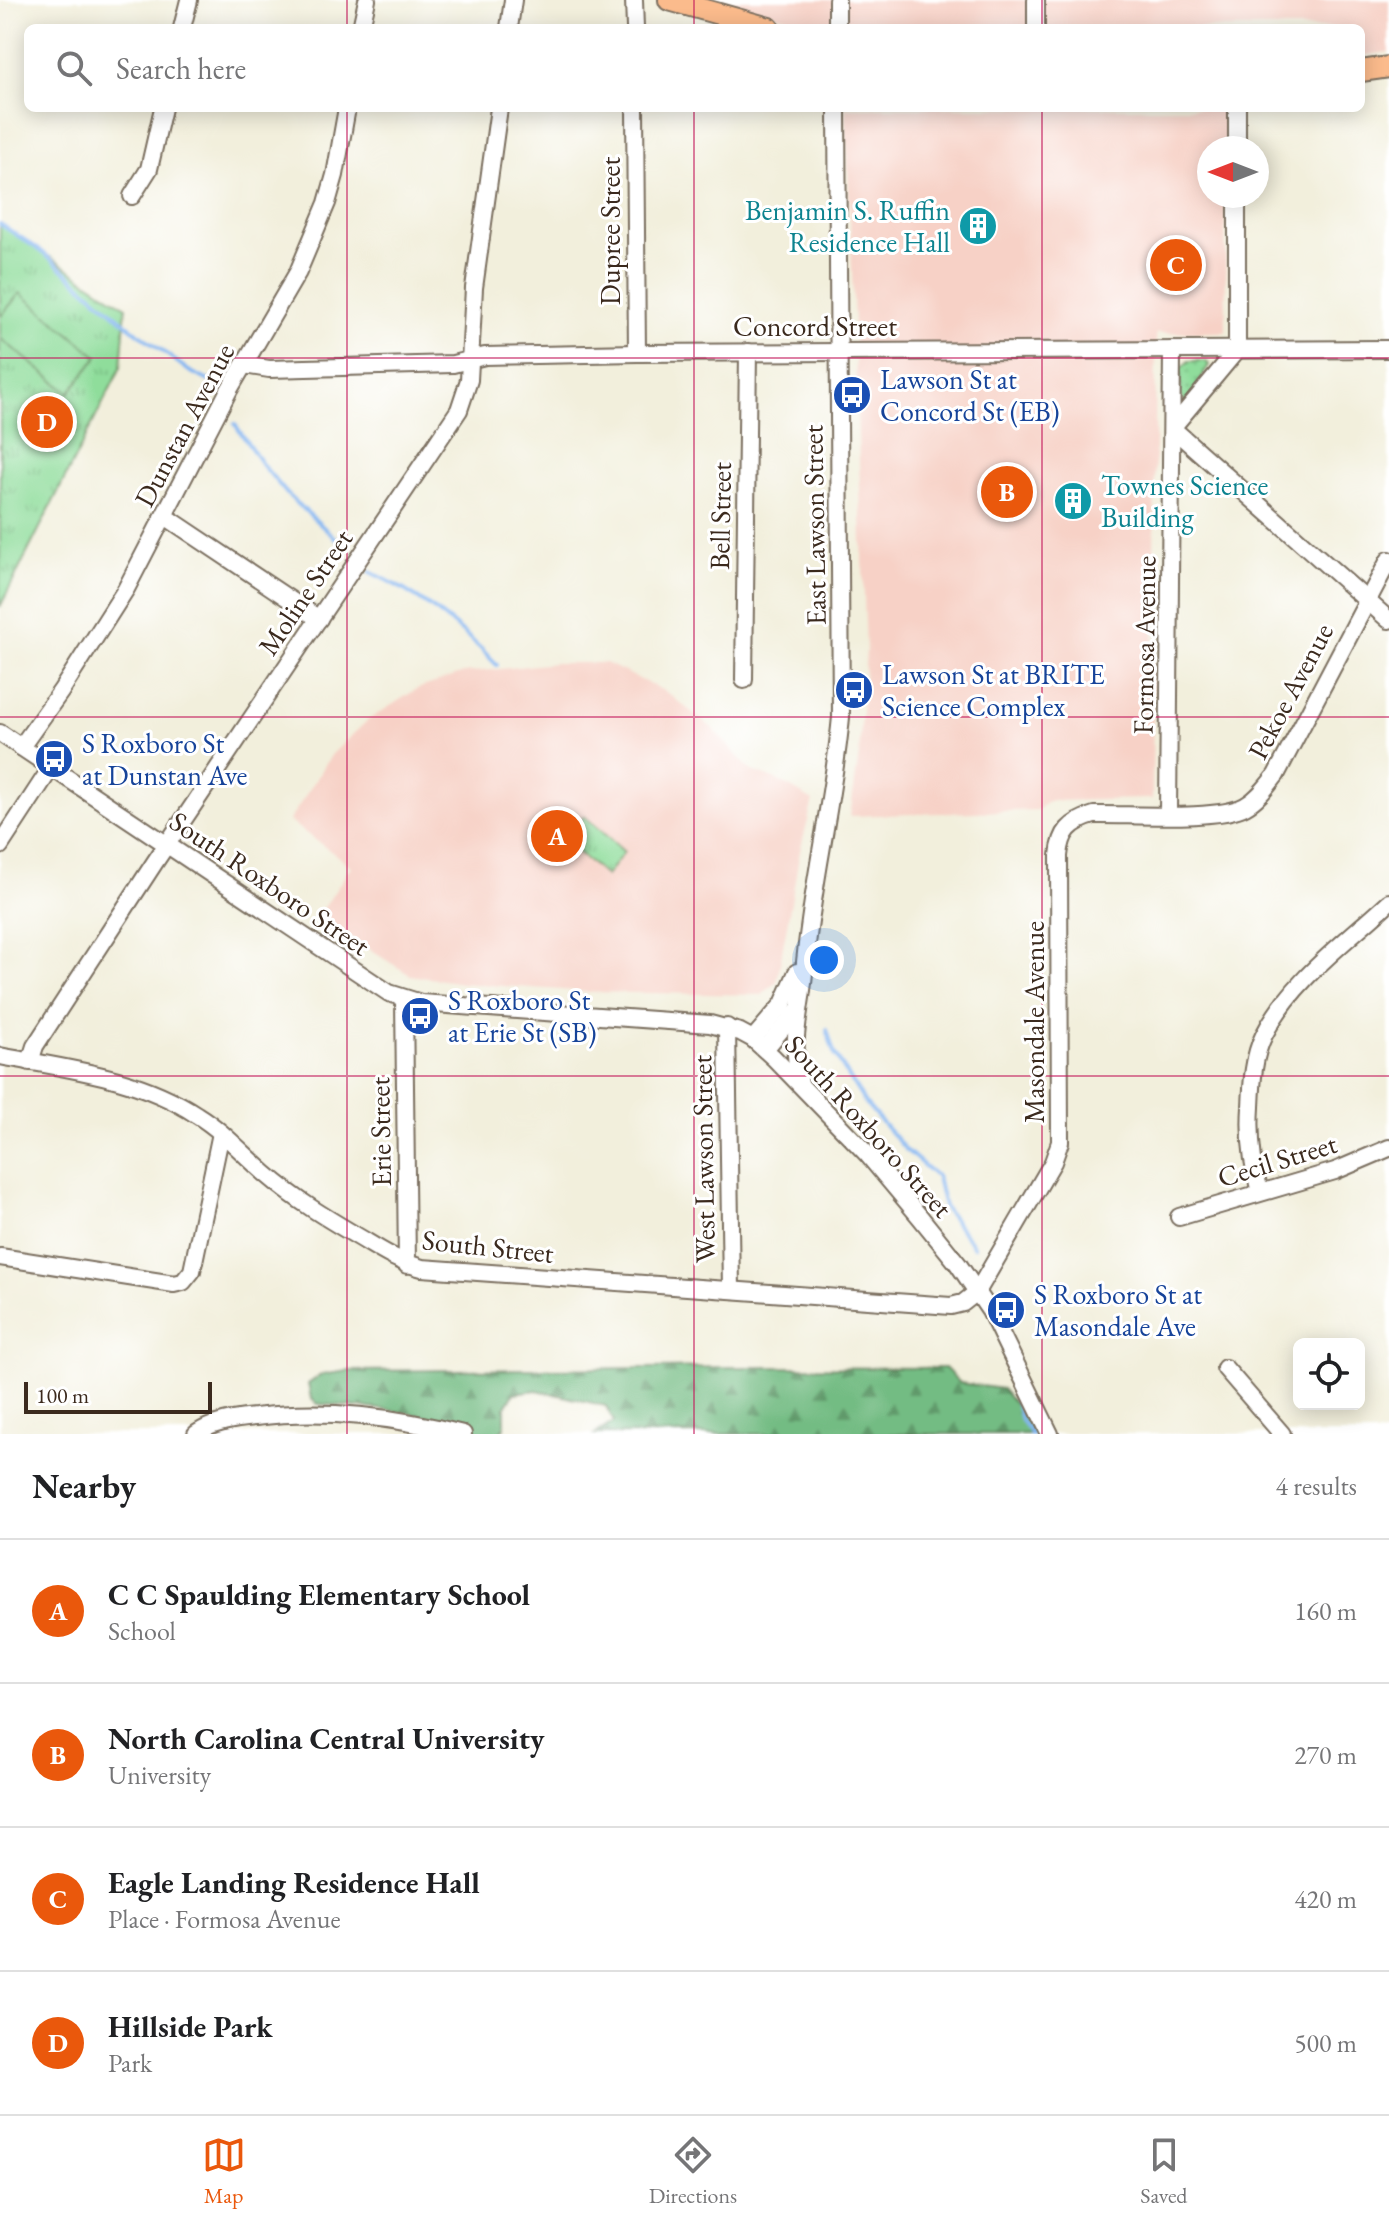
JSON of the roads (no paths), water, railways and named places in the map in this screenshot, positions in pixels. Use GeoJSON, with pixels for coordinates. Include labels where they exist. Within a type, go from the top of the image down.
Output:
{"type":"FeatureCollection","features":[{"type":"Feature","properties":{"kind":"main road"},"geometry":{"type":"LineString","coordinates":[[669,0],[755,24]]}},
{"type":"Feature","properties":{"kind":"main road"},"geometry":{"type":"LineString","coordinates":[[1365,70],[1389,67]]}},
{"type":"Feature","properties":{"kind":"street"},"geometry":{"type":"LineString","coordinates":[[183,24],[189,0]]}},
{"type":"Feature","properties":{"kind":"street"},"geometry":{"type":"LineString","coordinates":[[362,24],[367,0]]}},
{"type":"Feature","properties":{"kind":"street"},"geometry":{"type":"LineString","coordinates":[[510,24],[513,0]]}},
{"type":"Feature","properties":{"kind":"street"},"geometry":{"type":"LineString","coordinates":[[634,0],[635,24]]}},
{"type":"Feature","properties":{"kind":"street"},"geometry":{"type":"LineString","coordinates":[[837,0],[837,24]]}},
{"type":"Feature","properties":{"kind":"street"},"geometry":{"type":"LineString","coordinates":[[1036,0],[1036,24]]}},
{"type":"Feature","properties":{"kind":"street"},"geometry":{"type":"LineString","coordinates":[[132,196],[149,169],[162,112]]}},
{"type":"Feature","properties":{"kind":"street","name":"Dunstan Avenue"},"geometry":{"type":"LineString","coordinates":[[21,747],[107,622],[244,365],[298,272],[335,175],[346,112]]}},
{"type":"Feature","properties":{"kind":"street","name":"Moline Street"},"geometry":{"type":"LineString","coordinates":[[30,1062],[35,1046],[466,396],[474,288],[498,112]]}},
{"type":"Feature","properties":{"kind":"street","name":"Dupree Street"},"geometry":{"type":"LineString","coordinates":[[635,112],[637,353]]}},
{"type":"Feature","properties":{"kind":"street","name":"East Lawson Street"},"geometry":{"type":"LineString","coordinates":[[801,1084],[794,1045],[806,939],[838,752],[841,717],[837,112]]}},
{"type":"Feature","properties":{"kind":"street"},"geometry":{"type":"LineString","coordinates":[[1237,112],[1237,136]]}},
{"type":"Feature","properties":{"kind":"street"},"geometry":{"type":"LineString","coordinates":[[1237,208],[1237,350],[1172,428],[1389,620]]}},
{"type":"Feature","properties":{"kind":"street","name":"Concord Street"},"geometry":{"type":"LineString","coordinates":[[244,365],[269,369],[453,364],[485,356],[637,353],[1389,349]]}},
{"type":"Feature","properties":{"kind":"street","name":"Formosa Avenue"},"geometry":{"type":"LineString","coordinates":[[1168,814],[1172,350]]}},
{"type":"Feature","properties":{"kind":"street","name":"Bell Street"},"geometry":{"type":"LineString","coordinates":[[744,680],[748,352]]}},
{"type":"Feature","properties":{"kind":"street"},"geometry":{"type":"LineString","coordinates":[[165,516],[319,619]]}},
{"type":"Feature","properties":{"kind":"street","name":"Pekoe Avenue"},"geometry":{"type":"LineString","coordinates":[[1113,814],[1220,814],[1246,806],[1266,788],[1276,775],[1389,560]]}},
{"type":"Feature","properties":{"kind":"street","name":"South Roxboro Street"},"geometry":{"type":"LineString","coordinates":[[0,733],[372,983],[404,999],[435,1004],[710,1024],[727,1027],[759,1044],[868,1155],[977,1292],[1003,1336],[1050,1434]]}},
{"type":"Feature","properties":{"kind":"street"},"geometry":{"type":"LineString","coordinates":[[0,846],[51,768]]}},
{"type":"Feature","properties":{"kind":"street","name":"Masondale Avenue"},"geometry":{"type":"LineString","coordinates":[[977,1292],[1053,1162],[1060,1142],[1060,843],[1063,834],[1080,819],[1113,814]]}},
{"type":"Feature","properties":{"kind":"street"},"geometry":{"type":"LineString","coordinates":[[1260,1192],[1251,1148],[1250,1121],[1252,1076],[1263,1037],[1282,1005],[1305,980],[1389,902]]}},
{"type":"Feature","properties":{"kind":"street","name":"East Lawson Street"},"geometry":{"type":"LineString","coordinates":[[759,1044],[785,1001],[806,939]]}},
{"type":"Feature","properties":{"kind":"street","name":"Erie Street"},"geometry":{"type":"LineString","coordinates":[[404,999],[407,1265]]}},
{"type":"Feature","properties":{"kind":"street"},"geometry":{"type":"LineString","coordinates":[[759,1044],[798,1010]]}},
{"type":"Feature","properties":{"kind":"street","name":"West Lawson Street"},"geometry":{"type":"LineString","coordinates":[[727,1027],[731,1290]]}},
{"type":"Feature","properties":{"kind":"street","name":"South Street"},"geometry":{"type":"LineString","coordinates":[[0,1056],[141,1085],[194,1113],[299,1201],[407,1265],[443,1271],[939,1306],[963,1303],[977,1292]]}},
{"type":"Feature","properties":{"kind":"street"},"geometry":{"type":"LineString","coordinates":[[0,1257],[174,1284],[183,1282],[192,1271],[221,1133]]}},
{"type":"Feature","properties":{"kind":"street","name":"Cecil Street"},"geometry":{"type":"LineString","coordinates":[[1179,1217],[1335,1171],[1389,1148]]}},
{"type":"Feature","properties":{"kind":"street"},"geometry":{"type":"LineString","coordinates":[[1225,1368],[1282,1434]]}},
{"type":"Feature","properties":{"kind":"street"},"geometry":{"type":"LineString","coordinates":[[196,1434],[206,1427],[241,1419],[318,1412],[382,1417],[463,1434]]}},
{"type":"Feature","properties":{"kind":"waterway"},"geometry":{"type":"LineString","coordinates":[[0,224],[41,251],[129,326],[189,371],[211,382]]}},
{"type":"Feature","properties":{"kind":"waterway"},"geometry":{"type":"LineString","coordinates":[[235,424],[287,494],[345,547]]}},
{"type":"Feature","properties":{"kind":"waterway"},"geometry":{"type":"LineString","coordinates":[[370,572],[438,612],[497,665]]}},
{"type":"Feature","properties":{"kind":"waterway"},"geometry":{"type":"LineString","coordinates":[[827,1030],[834,1053],[865,1103],[906,1150],[937,1177],[944,1207],[974,1247]]}},
{"type":"Feature","properties":{"kind":"waterway"},"geometry":{"type":"LineString","coordinates":[[1016,1402],[1021,1420],[1031,1434]]}},
{"type":"Feature","properties":{"kind":"place","name":"Benjamin S. Ruffin Residence Hall"},"geometry":{"type":"Point","coordinates":[978,226]}},
{"type":"Feature","properties":{"kind":"place","name":"Eagle Landing Residence Hall"},"geometry":{"type":"Point","coordinates":[1176,265]}},
{"type":"Feature","properties":{"kind":"place","name":"Lawson St at Concord St (EB)"},"geometry":{"type":"Point","coordinates":[852,395]}},
{"type":"Feature","properties":{"kind":"place","name":"Hillside Park"},"geometry":{"type":"Point","coordinates":[47,422]}},
{"type":"Feature","properties":{"kind":"place","name":"North Carolina Central University"},"geometry":{"type":"Point","coordinates":[1007,492]}},
{"type":"Feature","properties":{"kind":"place","name":"Townes Science Building"},"geometry":{"type":"Point","coordinates":[1073,501]}},
{"type":"Feature","properties":{"kind":"place","name":"Lawson St at BRITE Science Complex"},"geometry":{"type":"Point","coordinates":[854,690]}},
{"type":"Feature","properties":{"kind":"place","name":"S Roxboro St at Dunstan Ave"},"geometry":{"type":"Point","coordinates":[54,759]}},
{"type":"Feature","properties":{"kind":"place","name":"C C Spaulding Elementary School"},"geometry":{"type":"Point","coordinates":[557,836]}},
{"type":"Feature","properties":{"kind":"place","name":"S Roxboro St at Erie St (SB)"},"geometry":{"type":"Point","coordinates":[420,1016]}},
{"type":"Feature","properties":{"kind":"place","name":"S Roxboro St at Masondale Ave"},"geometry":{"type":"Point","coordinates":[1006,1310]}}]}
